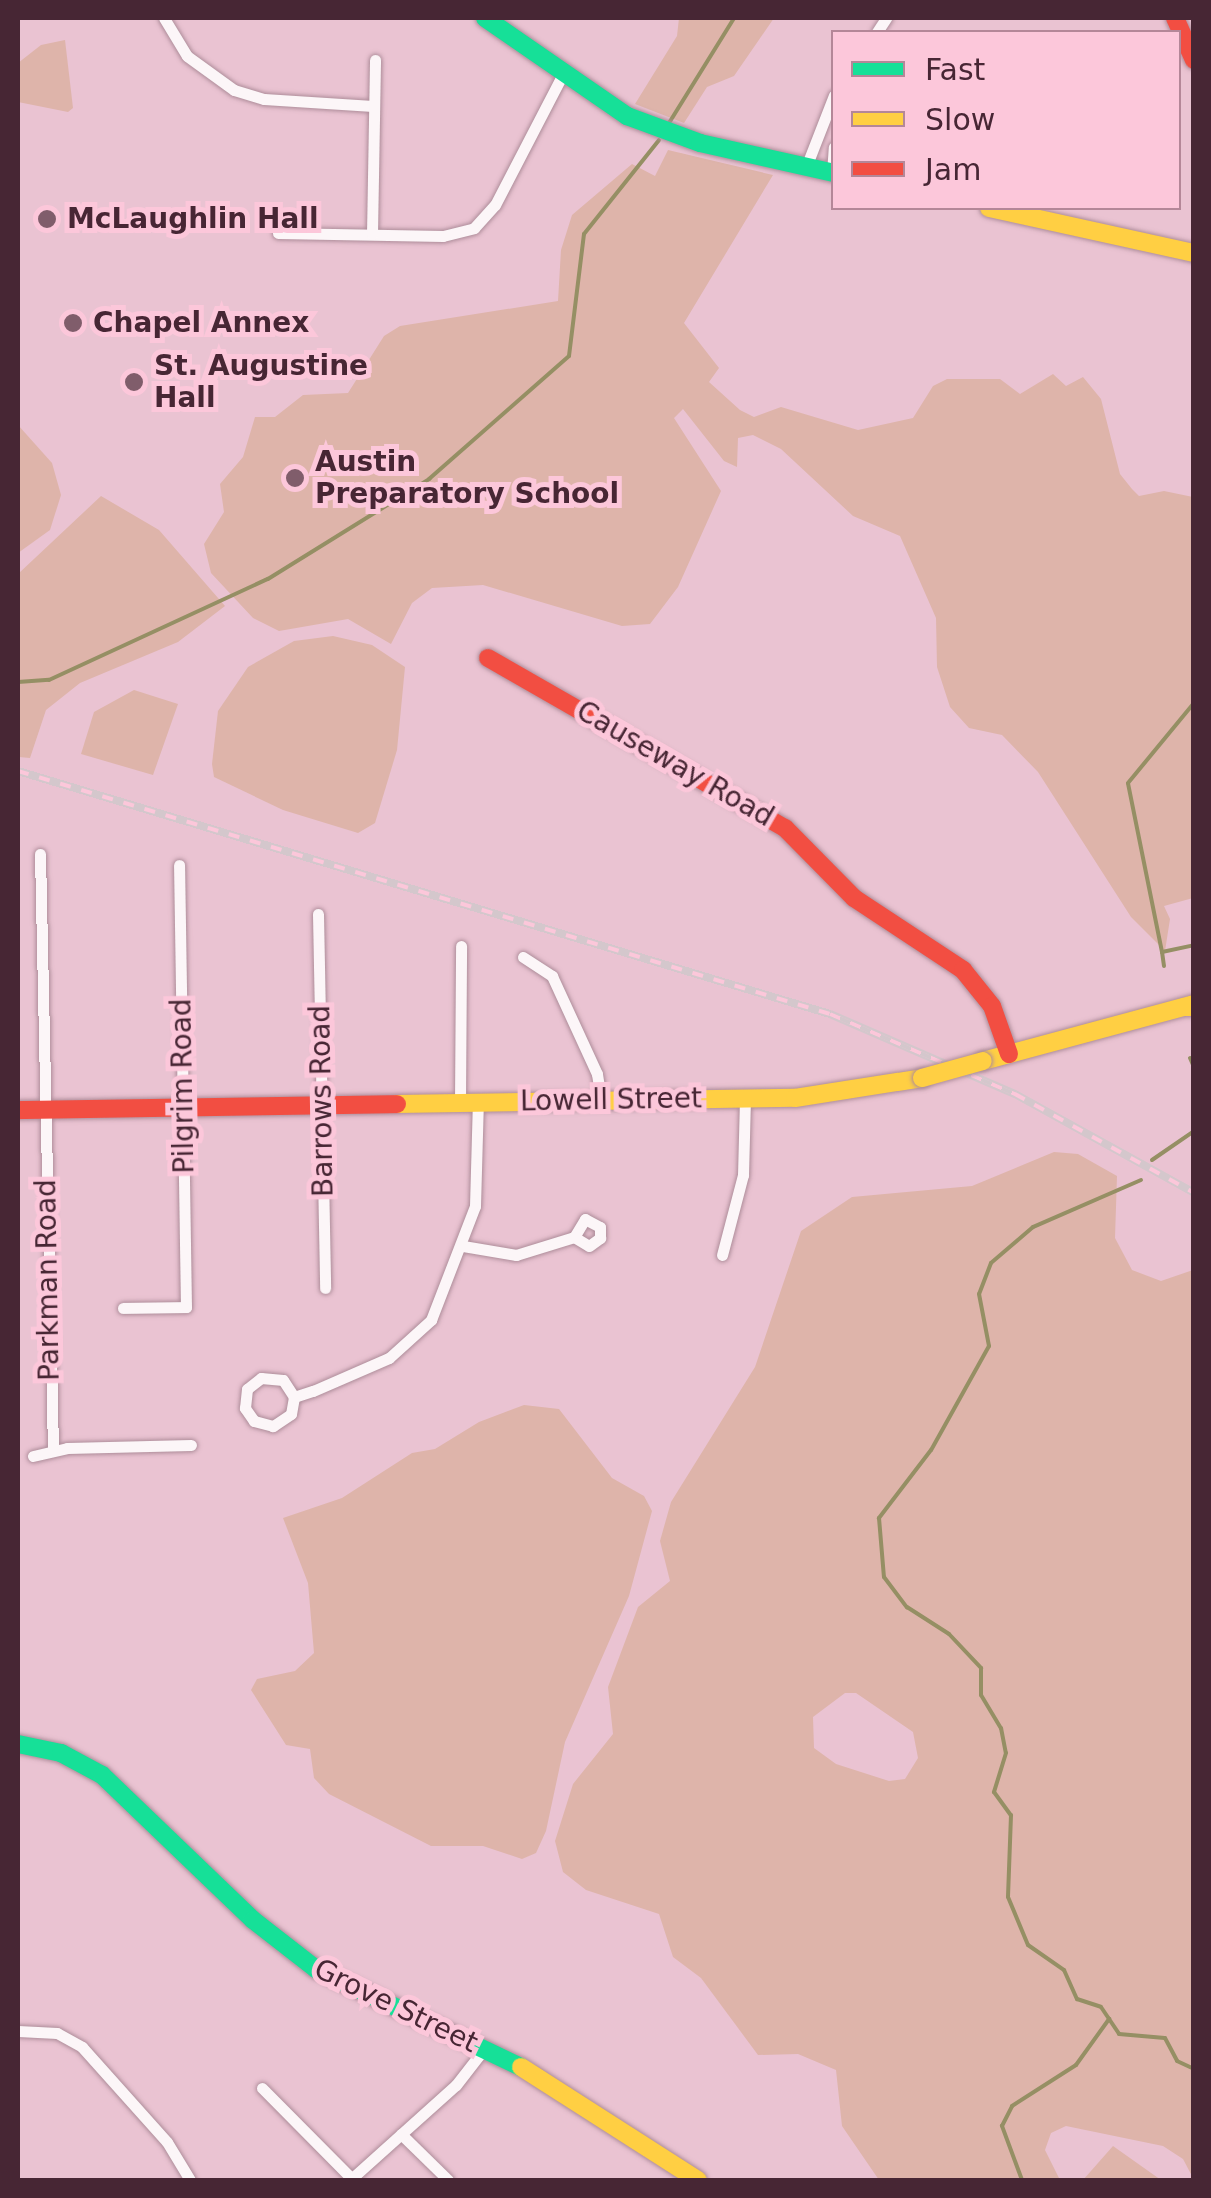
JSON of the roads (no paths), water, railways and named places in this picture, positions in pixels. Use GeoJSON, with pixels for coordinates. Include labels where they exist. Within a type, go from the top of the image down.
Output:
{"type":"FeatureCollection","features":[{"type":"Feature","properties":{"kind":"main road"},"geometry":{"type":"LineString","coordinates":[[484,18],[562,76],[663,131],[831,173]]}},
{"type":"Feature","properties":{"kind":"main road"},"geometry":{"type":"LineString","coordinates":[[1181,31],[1194,60]]}},
{"type":"Feature","properties":{"kind":"main road"},"geometry":{"type":"LineString","coordinates":[[998,210],[1194,253]]}},
{"type":"Feature","properties":{"kind":"main road","name":"Causeway Road"},"geometry":{"type":"LineString","coordinates":[[488,658],[785,828],[847,892],[963,970],[992,1006],[1008,1054]]}},
{"type":"Feature","properties":{"kind":"main road","name":"Lowell Street"},"geometry":{"type":"LineString","coordinates":[[18,1110],[836,1095],[922,1078],[1190,1006]]}},
{"type":"Feature","properties":{"kind":"main road","name":"Grove Street"},"geometry":{"type":"LineString","coordinates":[[18,1744],[61,1753],[102,1775],[253,1920],[316,1970],[574,2096],[698,2180]]}},
{"type":"Feature","properties":{"kind":"street"},"geometry":{"type":"LineString","coordinates":[[164,18],[187,56],[234,90],[264,99],[374,106]]}},
{"type":"Feature","properties":{"kind":"street"},"geometry":{"type":"LineString","coordinates":[[372,234],[375,60]]}},
{"type":"Feature","properties":{"kind":"street"},"geometry":{"type":"LineString","coordinates":[[278,233],[454,234],[482,221],[562,76]]}},
{"type":"Feature","properties":{"kind":"street"},"geometry":{"type":"LineString","coordinates":[[806,167],[831,103]]}},
{"type":"Feature","properties":{"kind":"street","name":"Parkman Road"},"geometry":{"type":"LineString","coordinates":[[40,854],[53,1450]]}},
{"type":"Feature","properties":{"kind":"street","name":"Pilgrim Road"},"geometry":{"type":"LineString","coordinates":[[123,1308],[186,1307],[179,865]]}},
{"type":"Feature","properties":{"kind":"street","name":"Barrows Road"},"geometry":{"type":"LineString","coordinates":[[318,914],[324,1288]]}},
{"type":"Feature","properties":{"kind":"street"},"geometry":{"type":"LineString","coordinates":[[294,1397],[407,1346],[442,1299],[464,1246],[479,1178],[469,1102],[461,946]]}},
{"type":"Feature","properties":{"kind":"street"},"geometry":{"type":"LineString","coordinates":[[523,957],[552,976],[597,1074],[602,1099]]}},
{"type":"Feature","properties":{"kind":"street"},"geometry":{"type":"LineString","coordinates":[[722,1255],[744,1175],[745,1098]]}},
{"type":"Feature","properties":{"kind":"street"},"geometry":{"type":"LineString","coordinates":[[464,1246],[516,1255],[574,1237]]}},
{"type":"Feature","properties":{"kind":"street"},"geometry":{"type":"LineString","coordinates":[[260,1378],[283,1380],[294,1397],[291,1414],[273,1426],[258,1424],[245,1408],[248,1389],[260,1378]]}},
{"type":"Feature","properties":{"kind":"street"},"geometry":{"type":"LineString","coordinates":[[33,1456],[53,1450],[191,1445]]}},
{"type":"Feature","properties":{"kind":"street"},"geometry":{"type":"LineString","coordinates":[[18,2031],[50,2031],[82,2046],[167,2142],[190,2180]]}},
{"type":"Feature","properties":{"kind":"street"},"geometry":{"type":"LineString","coordinates":[[262,2088],[351,2180],[484,2050]]}},
{"type":"Feature","properties":{"kind":"street"},"geometry":{"type":"LineString","coordinates":[[401,2134],[448,2180]]}},
{"type":"Feature","properties":{"kind":"waterway"},"geometry":{"type":"LineString","coordinates":[[669,123],[734,18]]}},
{"type":"Feature","properties":{"kind":"waterway"},"geometry":{"type":"LineString","coordinates":[[18,682],[49,680],[268,579],[429,479],[569,356],[584,234],[659,140]]}},
{"type":"Feature","properties":{"kind":"waterway"},"geometry":{"type":"LineString","coordinates":[[1162,952],[1128,783],[1194,703]]}},
{"type":"Feature","properties":{"kind":"waterway"},"geometry":{"type":"LineString","coordinates":[[1164,966],[1162,952],[1194,945]]}},
{"type":"Feature","properties":{"kind":"waterway"},"geometry":{"type":"LineString","coordinates":[[1190,1058],[1194,1067]]}},
{"type":"Feature","properties":{"kind":"waterway"},"geometry":{"type":"LineString","coordinates":[[1152,1160],[1194,1131]]}},
{"type":"Feature","properties":{"kind":"waterway"},"geometry":{"type":"LineString","coordinates":[[1141,1180],[1033,1227],[991,1263],[979,1294],[989,1346],[931,1450],[879,1518],[884,1577],[907,1607],[949,1634],[981,1668],[981,1695],[1001,1728],[1006,1753],[994,1792],[1011,1815],[1008,1897],[1028,1945],[1064,1970],[1077,1999],[1101,2007],[1119,2034],[1165,2038],[1177,2061],[1194,2069]]}},
{"type":"Feature","properties":{"kind":"waterway"},"geometry":{"type":"LineString","coordinates":[[1022,2180],[1002,2126],[1012,2106],[1076,2065],[1109,2019]]}},
{"type":"Feature","properties":{"kind":"railway"},"geometry":{"type":"LineString","coordinates":[[18,771],[830,1014],[1015,1094],[1194,1193]]}},
{"type":"Feature","properties":{"kind":"place","name":"McLaughlin Hall"},"geometry":{"type":"Point","coordinates":[47,219]}},
{"type":"Feature","properties":{"kind":"place","name":"Chapel Annex"},"geometry":{"type":"Point","coordinates":[73,323]}},
{"type":"Feature","properties":{"kind":"place","name":"St. Augustine Hall"},"geometry":{"type":"Point","coordinates":[134,382]}},
{"type":"Feature","properties":{"kind":"place","name":"Austin Preparatory School"},"geometry":{"type":"Point","coordinates":[295,478]}}]}
